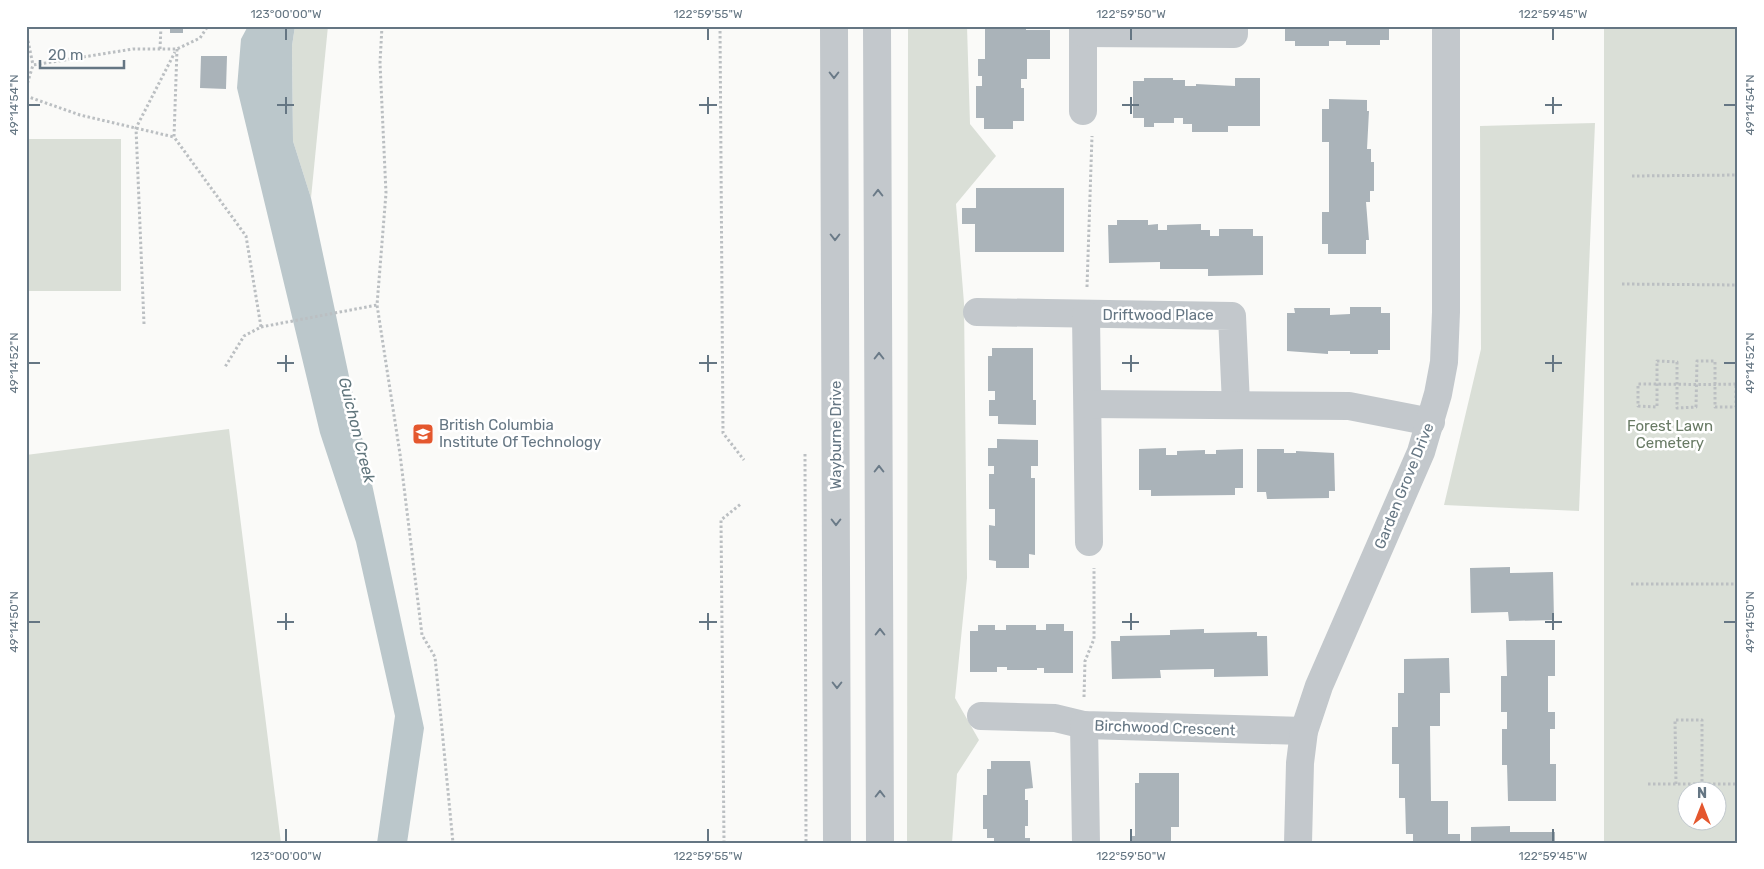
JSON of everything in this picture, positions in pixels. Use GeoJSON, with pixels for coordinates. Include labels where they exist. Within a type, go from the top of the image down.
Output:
{"type":"FeatureCollection","features":[{"type":"Feature","properties":{"kind":"street","name":"Wayburne Drive"},"geometry":{"type":"LineString","coordinates":[[834,26],[837,843]]}},
{"type":"Feature","properties":{"kind":"street"},"geometry":{"type":"LineString","coordinates":[[878,26],[880,843]]}},
{"type":"Feature","properties":{"kind":"street"},"geometry":{"type":"LineString","coordinates":[[1083,110],[1083,30],[1234,34],[1234,26]]}},
{"type":"Feature","properties":{"kind":"street","name":"Garden Grove Drive"},"geometry":{"type":"LineString","coordinates":[[1298,843],[1300,763],[1304,731],[1319,686],[1421,452],[1431,422],[1444,362],[1446,312],[1446,26]]}},
{"type":"Feature","properties":{"kind":"street","name":"Driftwood Place"},"geometry":{"type":"LineString","coordinates":[[977,312],[1232,316],[1236,404]]}},
{"type":"Feature","properties":{"kind":"street","name":"Driftwood Place"},"geometry":{"type":"LineString","coordinates":[[1086,315],[1088,542]]}},
{"type":"Feature","properties":{"kind":"street"},"geometry":{"type":"LineString","coordinates":[[1088,404],[1349,406],[1431,422]]}},
{"type":"Feature","properties":{"kind":"street"},"geometry":{"type":"LineString","coordinates":[[980,716],[1055,718],[1084,725]]}},
{"type":"Feature","properties":{"kind":"street","name":"Birchwood Crescent"},"geometry":{"type":"LineString","coordinates":[[1086,843],[1084,725],[1304,731]]}},
{"type":"Feature","properties":{"kind":"path"},"geometry":{"type":"LineString","coordinates":[[160,49],[161,26]]}},
{"type":"Feature","properties":{"kind":"path"},"geometry":{"type":"LineString","coordinates":[[33,65],[133,49],[176,49],[200,38],[208,26]]}},
{"type":"Feature","properties":{"kind":"path"},"geometry":{"type":"LineString","coordinates":[[382,26],[380,63],[386,193],[377,305],[400,454],[422,635],[435,657],[453,843]]}},
{"type":"Feature","properties":{"kind":"path"},"geometry":{"type":"LineString","coordinates":[[720,26],[723,434],[744,460]]}},
{"type":"Feature","properties":{"kind":"path"},"geometry":{"type":"LineString","coordinates":[[26,31],[33,65],[26,88]]}},
{"type":"Feature","properties":{"kind":"path"},"geometry":{"type":"LineString","coordinates":[[144,324],[136,128],[176,49]]}},
{"type":"Feature","properties":{"kind":"path"},"geometry":{"type":"LineString","coordinates":[[176,49],[174,138],[246,236],[261,327]]}},
{"type":"Feature","properties":{"kind":"path"},"geometry":{"type":"LineString","coordinates":[[26,96],[80,115],[174,138]]}},
{"type":"Feature","properties":{"kind":"path"},"geometry":{"type":"LineString","coordinates":[[1083,110],[1092,122],[1086,315]]}},
{"type":"Feature","properties":{"kind":"path"},"geometry":{"type":"LineString","coordinates":[[1632,176],[1738,175]]}},
{"type":"Feature","properties":{"kind":"path"},"geometry":{"type":"LineString","coordinates":[[1622,284],[1738,285]]}},
{"type":"Feature","properties":{"kind":"path"},"geometry":{"type":"LineString","coordinates":[[225,367],[244,336],[261,327],[377,305]]}},
{"type":"Feature","properties":{"kind":"path"},"geometry":{"type":"LineString","coordinates":[[1657,384],[1657,361],[1678,362],[1678,384],[1678,408],[1696,408],[1697,384],[1697,362],[1716,362],[1715,385],[1715,406],[1736,406],[1737,384],[1715,385],[1697,384],[1678,384],[1657,384],[1638,384],[1638,406],[1657,406],[1657,384]]}},
{"type":"Feature","properties":{"kind":"path"},"geometry":{"type":"LineString","coordinates":[[724,843],[721,520],[742,503]]}},
{"type":"Feature","properties":{"kind":"path"},"geometry":{"type":"LineString","coordinates":[[1084,725],[1086,661],[1094,639],[1095,551],[1088,542]]}},
{"type":"Feature","properties":{"kind":"path"},"geometry":{"type":"LineString","coordinates":[[1631,584],[1738,584]]}},
{"type":"Feature","properties":{"kind":"path"},"geometry":{"type":"LineString","coordinates":[[1648,784],[1676,784],[1675,720],[1702,720],[1702,782]]}},
{"type":"Feature","properties":{"kind":"green space"},"geometry":{"type":"Polygon","coordinates":[[[295,26],[328,26],[311,198],[293,141],[292,46],[295,26]]]}},
{"type":"Feature","properties":{"kind":"green space"},"geometry":{"type":"Polygon","coordinates":[[[908,26],[967,26],[970,124],[996,156],[956,204],[964,303],[967,578],[955,698],[979,740],[957,774],[952,843],[907,843],[908,26]]]}},
{"type":"Feature","properties":{"kind":"green space","name":"Forest Lawn Cemetery"},"geometry":{"type":"Polygon","coordinates":[[[1604,26],[1738,26],[1738,843],[1604,843],[1604,26]]]}},
{"type":"Feature","properties":{"kind":"green space"},"geometry":{"type":"Polygon","coordinates":[[[1595,123],[1579,511],[1444,505],[1481,349],[1480,126],[1595,123]]]}},
{"type":"Feature","properties":{"kind":"green space"},"geometry":{"type":"Polygon","coordinates":[[[26,139],[121,139],[121,291],[26,291],[26,139]]]}},
{"type":"Feature","properties":{"kind":"green space"},"geometry":{"type":"Polygon","coordinates":[[[229,429],[281,843],[26,843],[26,455],[229,429]]]}},
{"type":"Feature","properties":{"kind":"water","name":"Guichon Creek"},"geometry":{"type":"Polygon","coordinates":[[[248,26],[295,26],[292,46],[293,141],[311,198],[424,728],[407,843],[377,843],[395,716],[356,542],[320,433],[237,88],[241,39],[248,26]]]}},
{"type":"Feature","properties":{"kind":"building"},"geometry":{"type":"Polygon","coordinates":[[[170,26],[183,26],[183,33],[170,33],[170,26]]]}},
{"type":"Feature","properties":{"kind":"building"},"geometry":{"type":"Polygon","coordinates":[[[977,26],[1026,26],[1026,30],[1050,30],[1050,59],[1027,59],[1027,79],[1021,79],[1021,88],[1024,88],[1024,121],[1013,121],[1013,129],[984,129],[984,118],[976,118],[976,86],[982,86],[982,76],[978,76],[978,59],[985,59],[985,29],[977,29],[977,26]]]}},
{"type":"Feature","properties":{"kind":"building"},"geometry":{"type":"Polygon","coordinates":[[[1285,26],[1389,26],[1389,40],[1380,40],[1380,45],[1346,45],[1346,41],[1329,41],[1329,46],[1295,46],[1295,41],[1285,41],[1285,26]]]}},
{"type":"Feature","properties":{"kind":"building"},"geometry":{"type":"Polygon","coordinates":[[[201,56],[227,56],[226,89],[200,88],[201,56]]]}},
{"type":"Feature","properties":{"kind":"building"},"geometry":{"type":"Polygon","coordinates":[[[1144,78],[1185,80],[1185,86],[1196,86],[1196,84],[1235,86],[1235,78],[1260,78],[1260,126],[1228,126],[1228,132],[1192,132],[1192,124],[1183,124],[1183,118],[1174,118],[1174,123],[1154,123],[1154,127],[1144,127],[1144,118],[1133,118],[1133,81],[1144,81],[1144,78]]]}},
{"type":"Feature","properties":{"kind":"building"},"geometry":{"type":"Polygon","coordinates":[[[1329,99],[1367,100],[1367,111],[1369,111],[1367,149],[1371,149],[1371,162],[1374,162],[1374,191],[1370,191],[1370,202],[1366,202],[1369,240],[1366,240],[1366,254],[1328,254],[1328,244],[1322,244],[1322,212],[1329,212],[1329,142],[1322,142],[1322,109],[1329,109],[1329,99]]]}},
{"type":"Feature","properties":{"kind":"building"},"geometry":{"type":"Polygon","coordinates":[[[976,188],[1064,188],[1064,252],[975,252],[975,224],[962,224],[962,208],[976,208],[976,188]]]}},
{"type":"Feature","properties":{"kind":"building"},"geometry":{"type":"Polygon","coordinates":[[[1117,220],[1148,220],[1148,225],[1158,224],[1158,230],[1167,230],[1167,225],[1201,224],[1201,230],[1210,230],[1210,236],[1219,236],[1219,229],[1253,229],[1253,236],[1263,236],[1263,275],[1208,276],[1208,269],[1160,269],[1160,262],[1109,263],[1108,225],[1117,225],[1117,220]]]}},
{"type":"Feature","properties":{"kind":"building"},"geometry":{"type":"Polygon","coordinates":[[[1350,307],[1381,307],[1381,313],[1390,313],[1390,350],[1378,350],[1378,354],[1350,354],[1350,351],[1328,351],[1328,354],[1287,351],[1287,313],[1295,313],[1294,308],[1330,308],[1330,315],[1350,314],[1350,307]]]}},
{"type":"Feature","properties":{"kind":"building"},"geometry":{"type":"Polygon","coordinates":[[[992,348],[1033,348],[1033,400],[1036,400],[1036,425],[998,424],[998,416],[989,416],[989,400],[995,400],[995,391],[988,391],[988,356],[992,356],[992,348]]]}},
{"type":"Feature","properties":{"kind":"building"},"geometry":{"type":"Polygon","coordinates":[[[997,439],[1038,440],[1038,466],[1031,466],[1031,478],[1035,478],[1035,555],[1029,554],[1029,568],[996,568],[996,561],[989,560],[989,525],[995,526],[995,509],[989,509],[989,474],[994,474],[994,466],[988,466],[988,448],[997,448],[997,439]]]}},
{"type":"Feature","properties":{"kind":"building"},"geometry":{"type":"Polygon","coordinates":[[[1166,448],[1166,455],[1177,455],[1177,451],[1205,450],[1205,454],[1216,454],[1216,450],[1243,449],[1243,488],[1235,488],[1235,495],[1151,496],[1151,490],[1139,490],[1139,449],[1166,448]]]}},
{"type":"Feature","properties":{"kind":"building"},"geometry":{"type":"Polygon","coordinates":[[[1257,449],[1284,449],[1284,453],[1296,453],[1296,451],[1334,453],[1335,491],[1329,491],[1329,498],[1267,499],[1266,492],[1257,492],[1257,449]]]}},
{"type":"Feature","properties":{"kind":"building"},"geometry":{"type":"Polygon","coordinates":[[[1510,567],[1510,573],[1553,572],[1554,620],[1509,621],[1508,612],[1471,613],[1470,568],[1510,567]]]}},
{"type":"Feature","properties":{"kind":"building"},"geometry":{"type":"Polygon","coordinates":[[[1046,624],[1064,624],[1064,631],[1073,631],[1073,673],[1044,673],[1044,668],[1037,668],[1037,670],[1007,670],[1007,667],[997,667],[997,672],[970,672],[970,631],[978,631],[978,625],[995,625],[995,630],[1006,630],[1006,625],[1036,625],[1036,630],[1046,630],[1046,624]]]}},
{"type":"Feature","properties":{"kind":"building"},"geometry":{"type":"Polygon","coordinates":[[[1204,629],[1204,633],[1257,632],[1257,636],[1267,636],[1268,676],[1214,677],[1214,669],[1160,670],[1161,678],[1112,679],[1111,641],[1120,641],[1120,636],[1170,635],[1170,630],[1204,629]]]}},
{"type":"Feature","properties":{"kind":"building"},"geometry":{"type":"Polygon","coordinates":[[[1506,640],[1555,640],[1555,676],[1548,676],[1548,712],[1555,712],[1555,729],[1550,729],[1550,764],[1556,764],[1556,801],[1508,801],[1507,765],[1502,765],[1502,729],[1507,729],[1507,712],[1501,712],[1501,676],[1507,676],[1506,640]]]}},
{"type":"Feature","properties":{"kind":"building"},"geometry":{"type":"Polygon","coordinates":[[[1449,658],[1450,693],[1440,693],[1440,726],[1430,726],[1431,801],[1448,801],[1448,834],[1460,834],[1460,843],[1413,843],[1413,834],[1406,834],[1405,798],[1399,798],[1399,764],[1392,764],[1392,727],[1398,727],[1398,693],[1404,693],[1404,659],[1449,658]]]}},
{"type":"Feature","properties":{"kind":"building"},"geometry":{"type":"Polygon","coordinates":[[[991,761],[1030,761],[1033,788],[1025,789],[1025,800],[1028,800],[1028,826],[1025,826],[1025,838],[1030,838],[1030,843],[994,843],[994,838],[987,838],[987,829],[983,829],[983,795],[987,795],[987,769],[991,769],[991,761]]]}},
{"type":"Feature","properties":{"kind":"building"},"geometry":{"type":"Polygon","coordinates":[[[1139,773],[1179,773],[1179,827],[1171,827],[1171,843],[1131,843],[1131,836],[1135,836],[1135,783],[1139,783],[1139,773]]]}},
{"type":"Feature","properties":{"kind":"building"},"geometry":{"type":"Polygon","coordinates":[[[1510,826],[1510,832],[1555,832],[1555,843],[1471,843],[1471,827],[1510,826]]]}},
{"type":"Feature","properties":{"kind":"place","name":"British Columbia Institute Of Technology"},"geometry":{"type":"Point","coordinates":[423,434]}}]}
